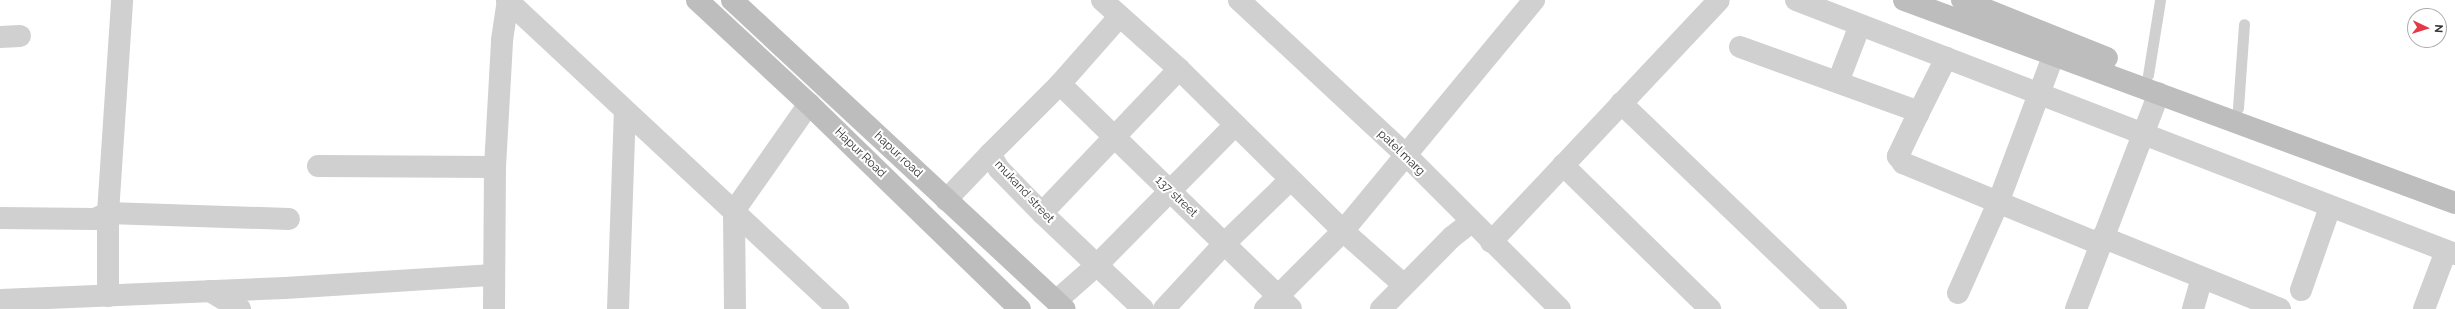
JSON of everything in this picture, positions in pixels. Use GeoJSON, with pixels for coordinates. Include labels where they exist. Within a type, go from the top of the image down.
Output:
{"type":"FeatureCollection","features":[{"type":"Feature","properties":{"kind":"street"},"geometry":{"type":"LineString","coordinates":[[108,296],[108,213],[122,0]]}},
{"type":"Feature","properties":{"kind":"street","name":"Hapur Road"},"geometry":{"type":"LineString","coordinates":[[697,0],[809,104],[1020,309]]}},
{"type":"Feature","properties":{"kind":"street","name":"hapur road"},"geometry":{"type":"LineString","coordinates":[[732,0],[1061,305]]}},
{"type":"Feature","properties":{"kind":"street"},"geometry":{"type":"LineString","coordinates":[[1102,0],[1119,17],[1179,69],[1343,231],[1404,285]]}},
{"type":"Feature","properties":{"kind":"street","name":"patel marg"},"geometry":{"type":"LineString","coordinates":[[1239,0],[1406,156],[1470,222],[1560,309]]}},
{"type":"Feature","properties":{"kind":"street"},"geometry":{"type":"LineString","coordinates":[[1278,305],[1406,156],[1534,0]]}},
{"type":"Feature","properties":{"kind":"street"},"geometry":{"type":"LineString","coordinates":[[1491,242],[1719,0]]}},
{"type":"Feature","properties":{"kind":"street"},"geometry":{"type":"LineString","coordinates":[[1796,0],[2450,252],[2426,308]]}},
{"type":"Feature","properties":{"kind":"street"},"geometry":{"type":"LineString","coordinates":[[1904,0],[2054,54],[2238,108],[2455,187]]}},
{"type":"Feature","properties":{"kind":"street"},"geometry":{"type":"LineString","coordinates":[[1962,0],[2153,84],[2455,203]]}},
{"type":"Feature","properties":{"kind":"street"},"geometry":{"type":"LineString","coordinates":[[507,1],[838,309]]}},
{"type":"Feature","properties":{"kind":"street"},"geometry":{"type":"LineString","coordinates":[[494,309],[495,167],[507,1]]}},
{"type":"Feature","properties":{"kind":"street","name":"mukand street"},"geometry":{"type":"LineString","coordinates":[[1119,17],[1060,84],[990,154],[999,169],[1042,213],[1096,266],[1143,309]]}},
{"type":"Feature","properties":{"kind":"street"},"geometry":{"type":"LineString","coordinates":[[1838,82],[1860,25]]}},
{"type":"Feature","properties":{"kind":"street"},"geometry":{"type":"LineString","coordinates":[[1740,47],[1909,107],[1918,114]]}},
{"type":"Feature","properties":{"kind":"street"},"geometry":{"type":"LineString","coordinates":[[1958,294],[1998,203],[2054,54]]}},
{"type":"Feature","properties":{"kind":"street"},"geometry":{"type":"LineString","coordinates":[[1946,58],[1900,148],[1899,159],[1911,167],[1998,203],[2101,240],[2280,309]]}},
{"type":"Feature","properties":{"kind":"street"},"geometry":{"type":"LineString","coordinates":[[1042,213],[1179,69]]}},
{"type":"Feature","properties":{"kind":"street","name":"137 street"},"geometry":{"type":"LineString","coordinates":[[1060,84],[1225,243],[1278,305]]}},
{"type":"Feature","properties":{"kind":"street"},"geometry":{"type":"LineString","coordinates":[[2076,309],[2142,133],[2153,84]]}},
{"type":"Feature","properties":{"kind":"street"},"geometry":{"type":"LineString","coordinates":[[1621,103],[1836,309]]}},
{"type":"Feature","properties":{"kind":"street"},"geometry":{"type":"LineString","coordinates":[[735,309],[734,211],[809,104]]}},
{"type":"Feature","properties":{"kind":"street"},"geometry":{"type":"LineString","coordinates":[[618,309],[625,111]]}},
{"type":"Feature","properties":{"kind":"street"},"geometry":{"type":"LineString","coordinates":[[1061,305],[1096,266],[1235,125]]}},
{"type":"Feature","properties":{"kind":"street"},"geometry":{"type":"LineString","coordinates":[[946,200],[990,154]]}},
{"type":"Feature","properties":{"kind":"street"},"geometry":{"type":"LineString","coordinates":[[1562,165],[1710,309]]}},
{"type":"Feature","properties":{"kind":"street"},"geometry":{"type":"LineString","coordinates":[[318,166],[495,167]]}},
{"type":"Feature","properties":{"kind":"street"},"geometry":{"type":"LineString","coordinates":[[1164,309],[1225,243],[1290,180]]}},
{"type":"Feature","properties":{"kind":"street"},"geometry":{"type":"LineString","coordinates":[[2301,290],[2330,207]]}},
{"type":"Feature","properties":{"kind":"street"},"geometry":{"type":"LineString","coordinates":[[0,218],[95,219],[108,213],[289,219]]}},
{"type":"Feature","properties":{"kind":"street"},"geometry":{"type":"LineString","coordinates":[[1381,309],[1470,222]]}},
{"type":"Feature","properties":{"kind":"street"},"geometry":{"type":"LineString","coordinates":[[0,300],[210,291],[494,275]]}},
{"type":"Feature","properties":{"kind":"street"},"geometry":{"type":"LineString","coordinates":[[2193,309],[2202,278]]}},
{"type":"Feature","properties":{"kind":"street"},"geometry":{"type":"LineString","coordinates":[[210,291],[240,309]]}},
{"type":"Feature","properties":{"kind":"lane"},"geometry":{"type":"LineString","coordinates":[[2153,84],[2160,0]]}},
{"type":"Feature","properties":{"kind":"lane"},"geometry":{"type":"LineString","coordinates":[[2238,108],[2244,24]]}}]}
